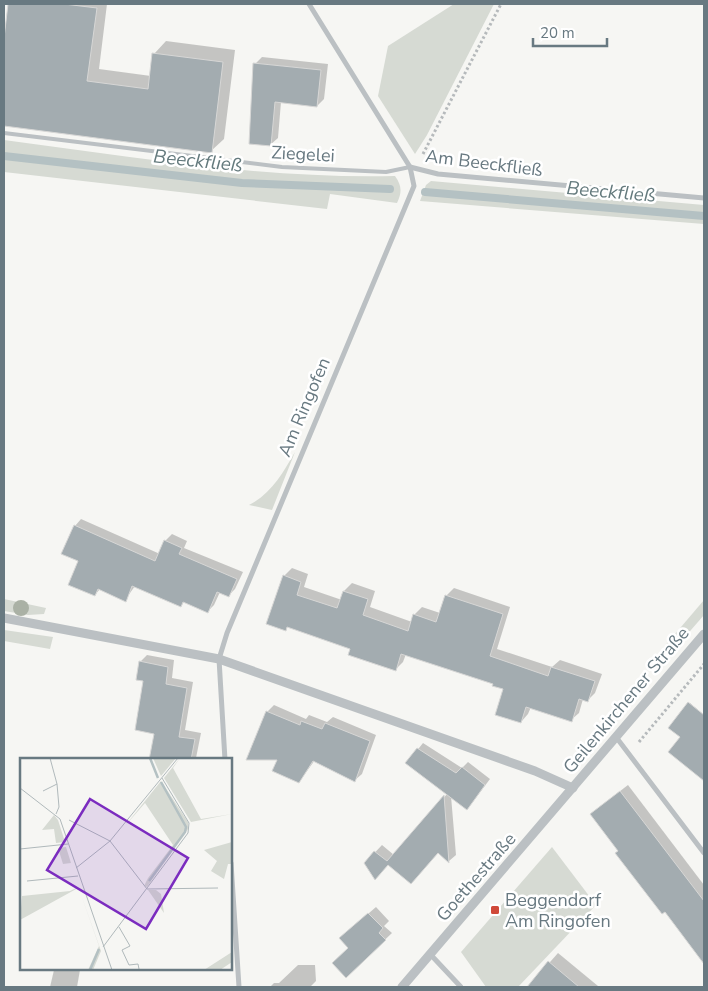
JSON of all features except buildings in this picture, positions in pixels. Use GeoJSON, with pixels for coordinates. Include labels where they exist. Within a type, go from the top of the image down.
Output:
{"type":"FeatureCollection","features":[{"type":"Feature","properties":{"kind":"street"},"geometry":{"type":"LineString","coordinates":[[309,4],[410,167]]}},
{"type":"Feature","properties":{"kind":"street","name":"Am Beeckfließ"},"geometry":{"type":"LineString","coordinates":[[410,167],[438,174],[704,198]]}},
{"type":"Feature","properties":{"kind":"street","name":"Am Ringofen"},"geometry":{"type":"LineString","coordinates":[[225,758],[219,659],[226,634],[414,186],[410,167]]}},
{"type":"Feature","properties":{"kind":"street"},"geometry":{"type":"LineString","coordinates":[[4,618],[219,659],[535,771],[573,788]]}},
{"type":"Feature","properties":{"kind":"street","name":"Geilenkirchener Straße"},"geometry":{"type":"LineString","coordinates":[[573,788],[704,634]]}},
{"type":"Feature","properties":{"kind":"street"},"geometry":{"type":"LineString","coordinates":[[616,738],[704,853]]}},
{"type":"Feature","properties":{"kind":"street","name":"Goethestraße"},"geometry":{"type":"LineString","coordinates":[[402,987],[573,788]]}},
{"type":"Feature","properties":{"kind":"street"},"geometry":{"type":"LineString","coordinates":[[232,878],[239,987]]}},
{"type":"Feature","properties":{"kind":"street"},"geometry":{"type":"LineString","coordinates":[[430,954],[461,987]]}},
{"type":"Feature","properties":{"kind":"lane","name":"Ziegelei"},"geometry":{"type":"LineString","coordinates":[[4,133],[282,167],[386,172],[410,167]]}},
{"type":"Feature","properties":{"kind":"path"},"geometry":{"type":"LineString","coordinates":[[410,167],[426,152],[501,4]]}},
{"type":"Feature","properties":{"kind":"shaded area"},"geometry":{"type":"Polygon","coordinates":[[[454,4],[494,4],[427,135],[415,154],[378,96],[388,46],[454,4]]]}},
{"type":"Feature","properties":{"kind":"shaded area"},"geometry":{"type":"Polygon","coordinates":[[[4,140],[150,160],[247,170],[296,174],[395,176],[400,186],[400,196],[397,203],[330,194],[327,209],[4,172],[4,140]]]}},
{"type":"Feature","properties":{"kind":"shaded area"},"geometry":{"type":"Polygon","coordinates":[[[431,181],[704,205],[704,224],[420,201],[426,185],[431,181]]]}},
{"type":"Feature","properties":{"kind":"shaded area"},"geometry":{"type":"Polygon","coordinates":[[[295,452],[272,510],[249,505],[270,489],[295,452]]]}},
{"type":"Feature","properties":{"kind":"shaded area"},"geometry":{"type":"Polygon","coordinates":[[[4,599],[46,608],[44,614],[28,615],[4,611],[4,599]]]}},
{"type":"Feature","properties":{"kind":"shaded area"},"geometry":{"type":"Polygon","coordinates":[[[704,600],[704,615],[671,653],[664,647],[704,600]]]}},
{"type":"Feature","properties":{"kind":"shaded area"},"geometry":{"type":"Polygon","coordinates":[[[4,630],[53,637],[50,649],[4,641],[4,630]]]}},
{"type":"Feature","properties":{"kind":"shaded area"},"geometry":{"type":"Polygon","coordinates":[[[552,847],[596,905],[518,987],[486,987],[461,952],[552,847]]]}},
{"type":"Feature","properties":{"kind":"waterway","name":"Beeckfließ"},"geometry":{"type":"LineString","coordinates":[[4,156],[242,183],[390,189]]}},
{"type":"Feature","properties":{"kind":"waterway","name":"Beeckfließ"},"geometry":{"type":"LineString","coordinates":[[425,192],[704,216]]}},
{"type":"Feature","properties":{"kind":"place","name":"Beggendorf Am Ringofen"},"geometry":{"type":"Point","coordinates":[495,910]}}]}
